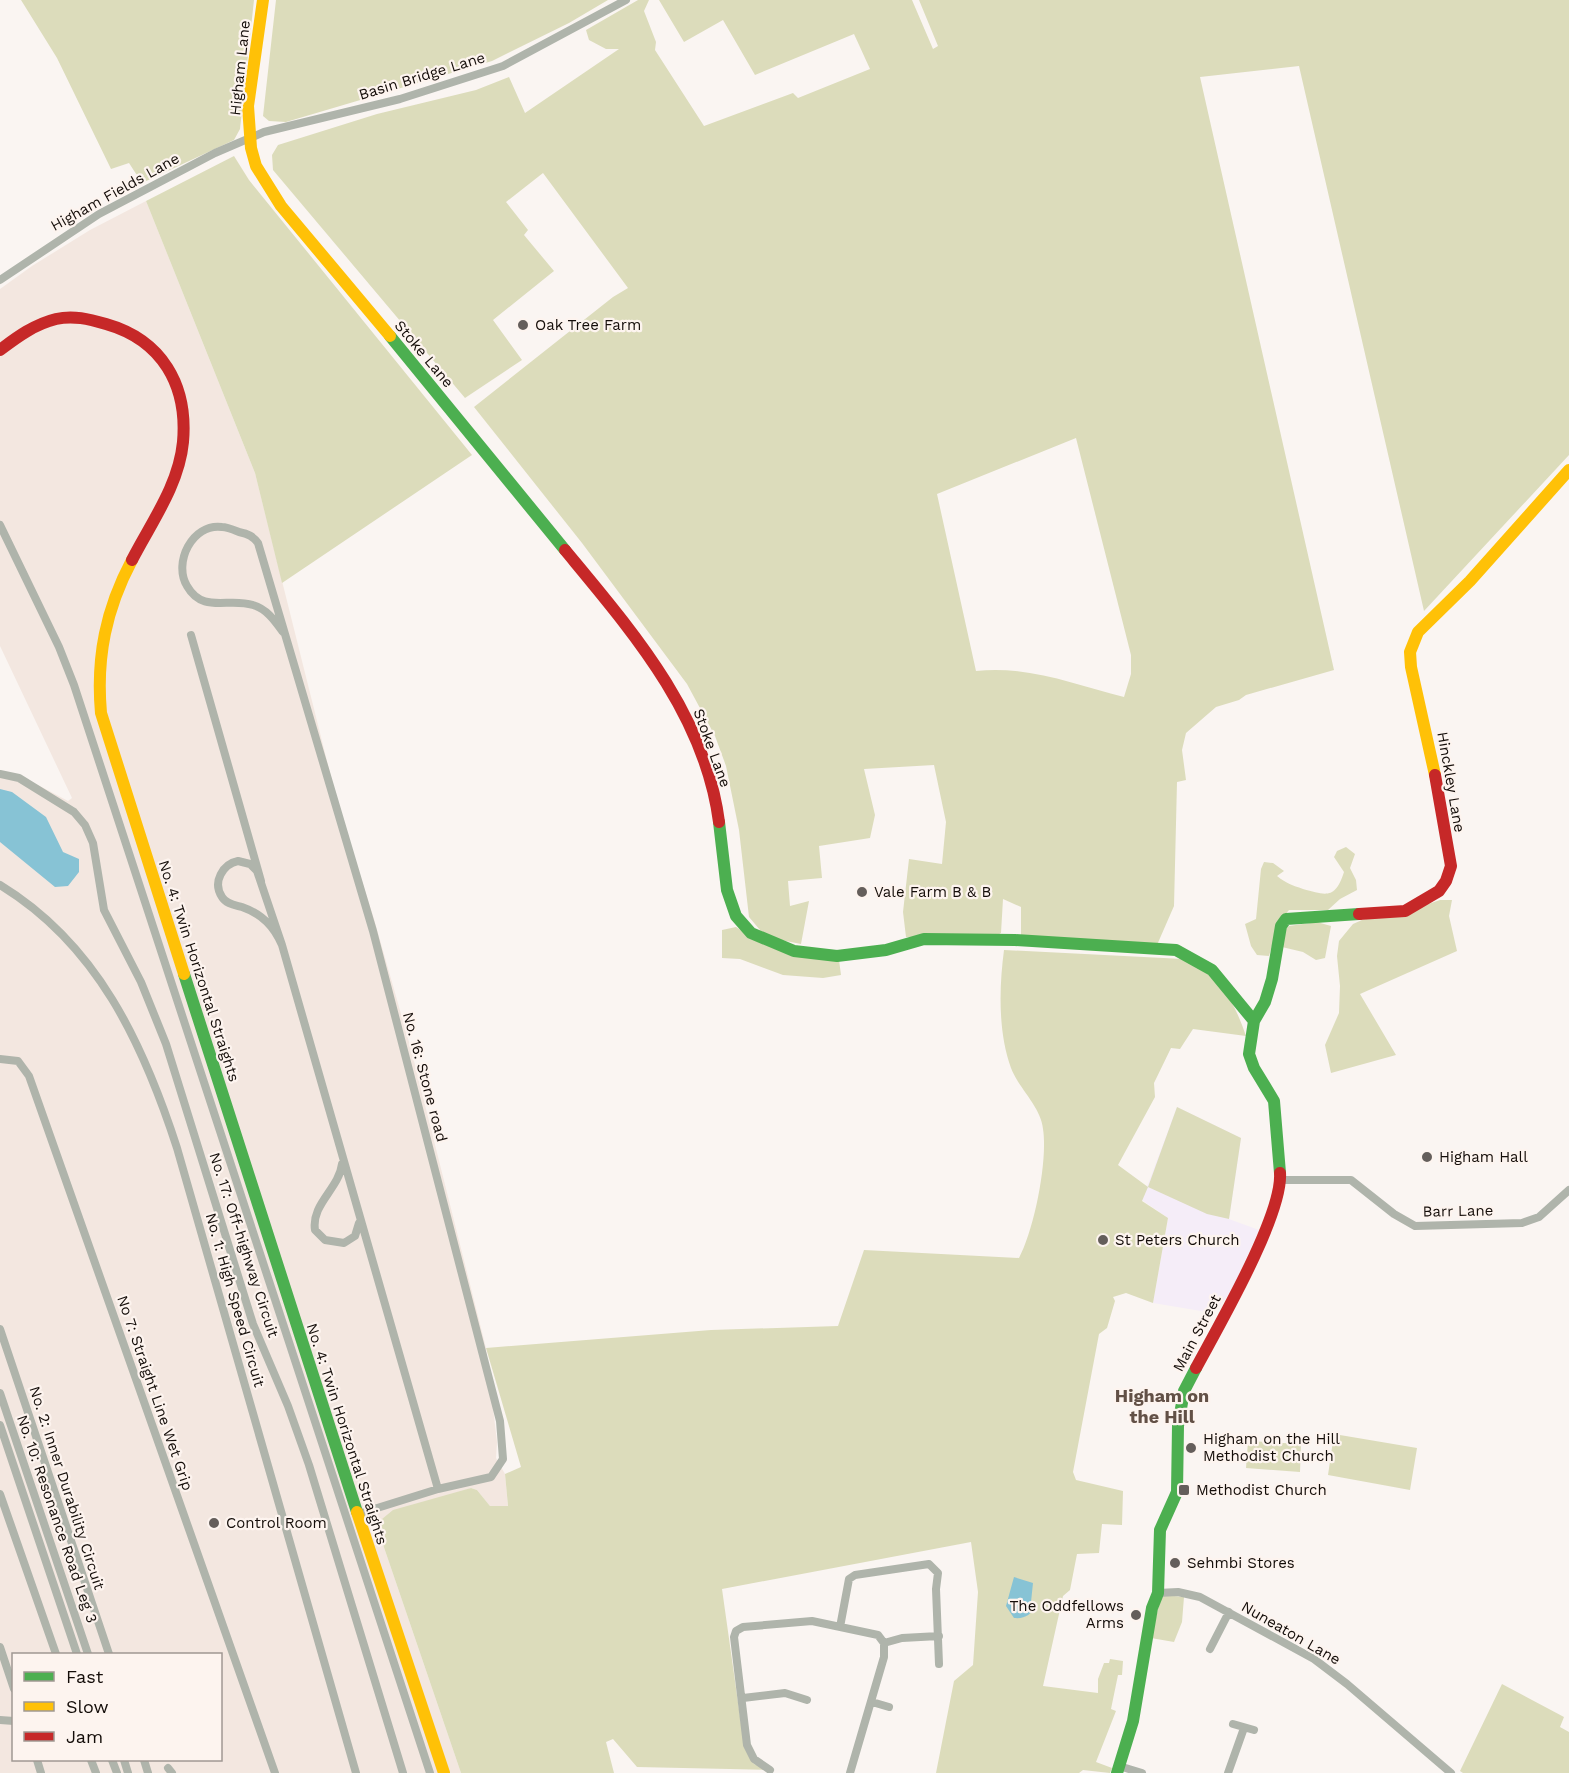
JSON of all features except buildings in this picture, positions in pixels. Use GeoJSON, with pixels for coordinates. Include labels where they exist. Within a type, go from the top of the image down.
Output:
{"type":"FeatureCollection","features":[{"type":"Feature","properties":{"kind":"street","name":"Higham Lane"},"geometry":{"type":"LineString","coordinates":[[249,139],[249,101],[262,0]]}},
{"type":"Feature","properties":{"kind":"street","name":"Basin Bridge Lane"},"geometry":{"type":"LineString","coordinates":[[249,139],[264,132],[400,99],[503,66],[626,0]]}},
{"type":"Feature","properties":{"kind":"street","name":"Higham Fields Lane"},"geometry":{"type":"LineString","coordinates":[[0,280],[61,237],[127,198],[249,139]]}},
{"type":"Feature","properties":{"kind":"street","name":"Stoke Lane"},"geometry":{"type":"LineString","coordinates":[[249,139],[256,166],[281,206],[454,413],[632,632],[667,682],[689,721],[706,765],[717,808],[727,890],[736,916],[751,933],[794,951],[837,956],[886,950],[924,939],[1015,940],[1176,950],[1196,957],[1214,968],[1254,1021]]}},
{"type":"Feature","properties":{"kind":"street","name":"No. 4: Twin Horizontal Straights"},"geometry":{"type":"LineString","coordinates":[[0,350],[24,330],[68,316],[102,322],[120,328],[158,352],[175,376],[184,402],[185,444],[180,463],[163,504],[122,579],[104,629],[99,659],[101,713],[284,1291],[444,1773]]}},
{"type":"Feature","properties":{"kind":"street","name":"Hinckley Lane"},"geometry":{"type":"LineString","coordinates":[[1254,1021],[1265,1002],[1272,979],[1281,926],[1286,919],[1405,911],[1438,891],[1446,881],[1451,866],[1425,722],[1411,667],[1413,640],[1418,632],[1470,581],[1569,470]]}},
{"type":"Feature","properties":{"kind":"street","name":"No. 4: Twin Horizontal Straights"},"geometry":{"type":"LineString","coordinates":[[0,525],[59,647],[74,685],[430,1773]]}},
{"type":"Feature","properties":{"kind":"street","name":"No. 16: Stone road"},"geometry":{"type":"LineString","coordinates":[[283,632],[274,619],[254,605],[210,603],[193,596],[182,575],[181,562],[189,543],[196,536],[220,526],[254,537],[258,543],[373,931],[500,1421],[504,1452],[497,1470],[490,1478],[438,1489],[358,1514]]}},
{"type":"Feature","properties":{"kind":"street"},"geometry":{"type":"LineString","coordinates":[[191,635],[438,1489]]}},
{"type":"Feature","properties":{"kind":"street","name":"No. 17: Off-highway Circuit"},"geometry":{"type":"LineString","coordinates":[[0,774],[19,778],[74,812],[85,825],[93,843],[104,910],[141,982],[170,1054],[253,1324],[288,1406],[309,1465],[403,1773]]}},
{"type":"Feature","properties":{"kind":"street"},"geometry":{"type":"LineString","coordinates":[[261,880],[252,865],[234,862],[222,871],[219,890],[226,901],[256,913],[272,926],[282,945]]}},
{"type":"Feature","properties":{"kind":"street","name":"No. 1: High Speed Circuit"},"geometry":{"type":"LineString","coordinates":[[0,885],[53,925],[87,960],[115,1001],[156,1087],[180,1158],[356,1773]]}},
{"type":"Feature","properties":{"kind":"street","name":"Main Street"},"geometry":{"type":"LineString","coordinates":[[1118,1770],[1132,1722],[1152,1608],[1158,1593],[1159,1537],[1177,1492],[1178,1434],[1184,1391],[1231,1302],[1270,1217],[1280,1180],[1274,1101],[1254,1068],[1249,1054],[1254,1021]]}},
{"type":"Feature","properties":{"kind":"street","name":"No 7: Straight Line Wet Grip"},"geometry":{"type":"LineString","coordinates":[[0,1059],[18,1061],[29,1076],[273,1773]]}},
{"type":"Feature","properties":{"kind":"street"},"geometry":{"type":"LineString","coordinates":[[336,1138],[341,1171],[317,1212],[315,1230],[325,1240],[344,1243],[355,1236],[360,1220]]}},
{"type":"Feature","properties":{"kind":"street","name":"Barr Lane"},"geometry":{"type":"LineString","coordinates":[[1280,1180],[1351,1180],[1394,1215],[1415,1226],[1522,1223],[1544,1213],[1569,1190]]}},
{"type":"Feature","properties":{"kind":"street","name":"No. 2: Inner Durability Circuit"},"geometry":{"type":"LineString","coordinates":[[0,1329],[109,1653]]}},
{"type":"Feature","properties":{"kind":"street","name":"No. 10: Resonance Road Leg 3"},"geometry":{"type":"LineString","coordinates":[[0,1393],[88,1653]]}},
{"type":"Feature","properties":{"kind":"street"},"geometry":{"type":"LineString","coordinates":[[0,1425],[77,1653]]}},
{"type":"Feature","properties":{"kind":"street"},"geometry":{"type":"LineString","coordinates":[[0,1494],[56,1653]]}},
{"type":"Feature","properties":{"kind":"street"},"geometry":{"type":"LineString","coordinates":[[840,1627],[849,1579],[855,1575],[929,1564],[938,1573],[936,1589],[939,1664]]}},
{"type":"Feature","properties":{"kind":"street","name":"Nuneaton Lane"},"geometry":{"type":"LineString","coordinates":[[1158,1593],[1169,1591],[1188,1594],[1229,1612],[1328,1669],[1452,1773]]}},
{"type":"Feature","properties":{"kind":"street"},"geometry":{"type":"LineString","coordinates":[[1210,1649],[1229,1612]]}},
{"type":"Feature","properties":{"kind":"street"},"geometry":{"type":"LineString","coordinates":[[770,1770],[754,1759],[747,1745],[734,1637],[736,1631],[743,1627],[793,1620],[812,1621],[878,1635],[884,1643],[884,1657],[850,1773]]}},
{"type":"Feature","properties":{"kind":"street"},"geometry":{"type":"LineString","coordinates":[[884,1643],[902,1638],[939,1636]]}},
{"type":"Feature","properties":{"kind":"street"},"geometry":{"type":"LineString","coordinates":[[0,1647],[12,1683]]}},
{"type":"Feature","properties":{"kind":"street"},"geometry":{"type":"LineString","coordinates":[[743,1698],[785,1693],[807,1700]]}},
{"type":"Feature","properties":{"kind":"street"},"geometry":{"type":"LineString","coordinates":[[872,1702],[889,1707]]}},
{"type":"Feature","properties":{"kind":"street"},"geometry":{"type":"LineString","coordinates":[[1233,1724],[1254,1730]]}},
{"type":"Feature","properties":{"kind":"street"},"geometry":{"type":"LineString","coordinates":[[1228,1773],[1244,1728]]}},
{"type":"Feature","properties":{"kind":"street"},"geometry":{"type":"LineString","coordinates":[[1118,1770],[1142,1773]]}},
{"type":"Feature","properties":{"kind":"shaded area"},"geometry":{"type":"Polygon","coordinates":[[[146,201],[255,473],[338,805],[374,919],[411,1049],[486,1348],[497,1442],[496,1458],[505,1474],[508,1507],[490,1506],[477,1490],[471,1488],[376,1524],[461,1773],[0,1773],[0,772],[38,785],[68,801],[72,798],[0,646],[0,289],[90,230],[146,201]]]}},
{"type":"Feature","properties":{"kind":"shaded area"},"geometry":{"type":"Polygon","coordinates":[[[1177,1107],[1241,1138],[1229,1219],[1259,1230],[1231,1292],[1213,1313],[1153,1303],[1168,1218],[1142,1200],[1177,1107]]]}},
{"type":"Feature","properties":{"kind":"green space"},"geometry":{"type":"Polygon","coordinates":[[[21,0],[254,0],[240,129],[234,140],[142,183],[129,163],[111,169],[57,58],[21,0]]]}},
{"type":"Feature","properties":{"kind":"green space"},"geometry":{"type":"Polygon","coordinates":[[[276,0],[608,0],[569,23],[492,61],[286,122],[269,121],[263,116],[276,0]]]}},
{"type":"Feature","properties":{"kind":"green space"},"geometry":{"type":"Polygon","coordinates":[[[638,0],[649,0],[644,11],[656,42],[655,50],[704,126],[793,93],[798,98],[870,69],[854,34],[755,75],[723,20],[684,42],[659,0],[912,0],[933,49],[938,46],[919,0],[1569,0],[1569,455],[1424,611],[1299,66],[1200,77],[1334,670],[1246,695],[1239,700],[1216,707],[1186,733],[1182,750],[1186,780],[1177,782],[1174,906],[1157,945],[1021,935],[1021,907],[1003,899],[1001,933],[996,936],[906,937],[903,912],[909,859],[942,864],[946,822],[934,765],[864,769],[875,815],[870,838],[819,846],[822,878],[788,881],[790,906],[809,901],[801,944],[766,937],[749,917],[739,830],[726,766],[715,736],[687,684],[582,543],[474,407],[613,297],[628,288],[543,173],[506,202],[528,230],[524,235],[554,271],[493,320],[522,360],[465,398],[273,170],[272,155],[278,145],[377,114],[476,90],[509,77],[525,113],[619,49],[606,49],[589,40],[586,30],[638,0]],[[1076,438],[937,494],[976,671],[1033,673],[1124,697],[1131,674],[1131,655],[1076,438]]]}},
{"type":"Feature","properties":{"kind":"green space"},"geometry":{"type":"Polygon","coordinates":[[[234,156],[249,180],[472,455],[282,583],[255,473],[146,201],[234,156]]]}},
{"type":"Feature","properties":{"kind":"green space"},"geometry":{"type":"Polygon","coordinates":[[[1346,847],[1355,854],[1350,868],[1356,880],[1357,890],[1340,899],[1328,910],[1289,910],[1279,922],[1269,956],[1257,955],[1251,946],[1245,924],[1256,919],[1261,869],[1264,862],[1273,863],[1284,871],[1277,876],[1284,881],[1324,894],[1333,891],[1341,881],[1344,872],[1334,857],[1337,851],[1346,847]]]}},
{"type":"Feature","properties":{"kind":"green space"},"geometry":{"type":"Polygon","coordinates":[[[1440,900],[1452,900],[1449,916],[1457,951],[1360,994],[1396,1055],[1331,1073],[1325,1045],[1339,1013],[1340,986],[1337,956],[1339,941],[1353,924],[1362,920],[1414,909],[1440,900]]]}},
{"type":"Feature","properties":{"kind":"green space"},"geometry":{"type":"Polygon","coordinates":[[[1317,922],[1331,926],[1325,958],[1316,960],[1303,952],[1282,947],[1283,931],[1289,926],[1317,922]]]}},
{"type":"Feature","properties":{"kind":"green space"},"geometry":{"type":"Polygon","coordinates":[[[736,927],[762,943],[785,952],[839,960],[841,975],[823,978],[783,975],[740,959],[722,958],[722,930],[736,927]]]}},
{"type":"Feature","properties":{"kind":"green space"},"geometry":{"type":"Polygon","coordinates":[[[1004,950],[1183,959],[1196,965],[1216,980],[1236,1011],[1246,1036],[1193,1029],[1180,1049],[1171,1048],[1154,1083],[1155,1097],[1118,1165],[1148,1187],[1142,1201],[1168,1218],[1153,1303],[1126,1293],[1113,1297],[1115,1301],[1107,1328],[1099,1334],[1073,1472],[1076,1480],[1123,1491],[1122,1525],[1102,1524],[1099,1553],[1077,1554],[1070,1590],[1063,1596],[1043,1686],[1098,1693],[1098,1679],[1104,1663],[1109,1663],[1110,1659],[1123,1661],[1122,1675],[1118,1675],[1111,1709],[1116,1711],[1096,1762],[1112,1768],[1110,1773],[1083,1770],[1079,1773],[936,1773],[954,1681],[973,1665],[978,1592],[971,1542],[722,1589],[744,1745],[754,1764],[770,1770],[637,1767],[613,1739],[606,1742],[614,1773],[461,1773],[376,1524],[393,1510],[471,1488],[477,1490],[490,1506],[508,1506],[505,1474],[521,1467],[486,1348],[711,1330],[838,1326],[864,1250],[1019,1258],[1035,1213],[1042,1176],[1044,1143],[1038,1113],[1011,1068],[1004,1040],[1001,979],[1004,950]]]}},
{"type":"Feature","properties":{"kind":"green space"},"geometry":{"type":"Polygon","coordinates":[[[1177,1107],[1241,1138],[1229,1219],[1207,1214],[1148,1187],[1177,1107]]]}},
{"type":"Feature","properties":{"kind":"green space"},"geometry":{"type":"Polygon","coordinates":[[[1334,1434],[1417,1448],[1410,1490],[1328,1475],[1334,1434]]]}},
{"type":"Feature","properties":{"kind":"green space"},"geometry":{"type":"Polygon","coordinates":[[[1248,1441],[1301,1444],[1300,1472],[1246,1468],[1248,1441]]]}},
{"type":"Feature","properties":{"kind":"green space"},"geometry":{"type":"Polygon","coordinates":[[[1164,1595],[1184,1597],[1182,1622],[1174,1642],[1151,1638],[1161,1597],[1164,1595]]]}},
{"type":"Feature","properties":{"kind":"green space"},"geometry":{"type":"Polygon","coordinates":[[[1502,1684],[1564,1717],[1560,1727],[1569,1732],[1569,1773],[1463,1773],[1460,1771],[1502,1684]]]}},
{"type":"Feature","properties":{"kind":"water"},"geometry":{"type":"Polygon","coordinates":[[[0,789],[12,792],[46,817],[63,852],[79,859],[79,872],[68,886],[55,887],[0,842],[0,789]]]}},
{"type":"Feature","properties":{"kind":"water"},"geometry":{"type":"Polygon","coordinates":[[[1014,1577],[1033,1583],[1031,1602],[1036,1605],[1030,1614],[1021,1618],[1014,1618],[1006,1606],[1014,1577]]]}},
{"type":"Feature","properties":{"kind":"traffic: fast"},"geometry":{"type":"LineString","coordinates":[[390,336],[565,550]]}},
{"type":"Feature","properties":{"kind":"traffic: fast"},"geometry":{"type":"LineString","coordinates":[[719,822],[727,890],[736,916],[751,933],[794,951],[837,956],[886,950],[924,939],[1015,940],[1176,950],[1212,970],[1254,1021]]}},
{"type":"Feature","properties":{"kind":"traffic: fast"},"geometry":{"type":"LineString","coordinates":[[1280,1173],[1274,1101],[1254,1068],[1249,1054],[1254,1021],[1265,1002],[1272,979],[1281,926],[1286,919],[1359,914]]}},
{"type":"Feature","properties":{"kind":"traffic: fast"},"geometry":{"type":"LineString","coordinates":[[184,974],[357,1512]]}},
{"type":"Feature","properties":{"kind":"traffic: fast"},"geometry":{"type":"LineString","coordinates":[[1117,1773],[1133,1721],[1152,1608],[1158,1593],[1160,1530],[1177,1492],[1178,1426],[1184,1391],[1196,1368]]}},
{"type":"Feature","properties":{"kind":"traffic: slow"},"geometry":{"type":"LineString","coordinates":[[263,0],[248,106],[251,148],[256,166],[281,206],[390,336]]}},
{"type":"Feature","properties":{"kind":"traffic: slow"},"geometry":{"type":"LineString","coordinates":[[1435,775],[1411,667],[1410,652],[1418,632],[1470,581],[1569,470]]}},
{"type":"Feature","properties":{"kind":"traffic: slow"},"geometry":{"type":"LineString","coordinates":[[132,560],[115,597],[105,634],[100,672],[101,713],[184,974]]}},
{"type":"Feature","properties":{"kind":"traffic: slow"},"geometry":{"type":"LineString","coordinates":[[357,1512],[444,1773]]}},
{"type":"Feature","properties":{"kind":"traffic: jam"},"geometry":{"type":"LineString","coordinates":[[0,350],[48,321],[69,317],[81,318],[126,331],[156,353],[167,368],[176,384],[181,402],[183,442],[170,488],[132,560]]}},
{"type":"Feature","properties":{"kind":"traffic: jam"},"geometry":{"type":"LineString","coordinates":[[565,550],[639,643],[682,710],[698,745],[711,783],[719,822]]}},
{"type":"Feature","properties":{"kind":"traffic: jam"},"geometry":{"type":"LineString","coordinates":[[1359,914],[1405,911],[1439,891],[1446,881],[1451,866],[1435,775]]}},
{"type":"Feature","properties":{"kind":"traffic: jam"},"geometry":{"type":"LineString","coordinates":[[1196,1368],[1261,1242],[1278,1192],[1280,1173]]}},
{"type":"Feature","properties":{"kind":"place","name":"Oak Tree Farm"},"geometry":{"type":"Point","coordinates":[523,325]}},
{"type":"Feature","properties":{"kind":"place","name":"Vale Farm B & B"},"geometry":{"type":"Point","coordinates":[862,892]}},
{"type":"Feature","properties":{"kind":"place","name":"Higham Hall"},"geometry":{"type":"Point","coordinates":[1427,1157]}},
{"type":"Feature","properties":{"kind":"place","name":"St Peters Church"},"geometry":{"type":"Point","coordinates":[1103,1240]}},
{"type":"Feature","properties":{"kind":"place","name":"Higham on the Hill Methodist Church"},"geometry":{"type":"Point","coordinates":[1191,1448]}},
{"type":"Feature","properties":{"kind":"place","name":"Methodist Church"},"geometry":{"type":"Point","coordinates":[1184,1490]}},
{"type":"Feature","properties":{"kind":"place","name":"Control Room"},"geometry":{"type":"Point","coordinates":[214,1523]}},
{"type":"Feature","properties":{"kind":"place","name":"Sehmbi Stores"},"geometry":{"type":"Point","coordinates":[1175,1563]}},
{"type":"Feature","properties":{"kind":"place","name":"The Oddfellows Arms"},"geometry":{"type":"Point","coordinates":[1136,1615]}},
{"type":"Feature","properties":{"kind":"district","name":"Higham on the Hill"},"geometry":{"type":"Point","coordinates":[1162,1406]}}]}
